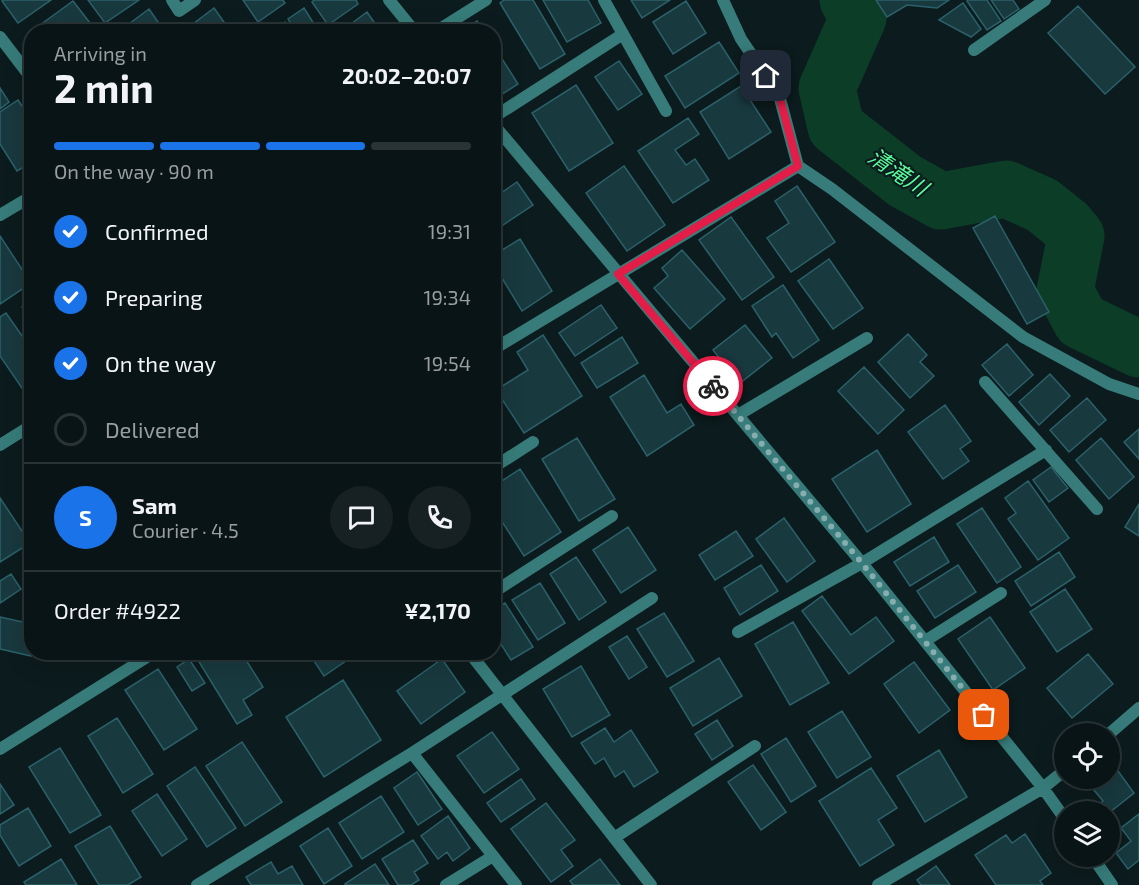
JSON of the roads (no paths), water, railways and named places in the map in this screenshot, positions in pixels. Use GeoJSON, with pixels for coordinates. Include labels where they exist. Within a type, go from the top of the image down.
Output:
{"type":"FeatureCollection","features":[{"type":"Feature","properties":{"kind":"street"},"geometry":{"type":"LineString","coordinates":[[172,0],[179,11],[195,0]]}},
{"type":"Feature","properties":{"kind":"street"},"geometry":{"type":"LineString","coordinates":[[389,0],[408,24]]}},
{"type":"Feature","properties":{"kind":"street"},"geometry":{"type":"LineString","coordinates":[[448,24],[486,0]]}},
{"type":"Feature","properties":{"kind":"street"},"geometry":{"type":"LineString","coordinates":[[604,0],[666,111]]}},
{"type":"Feature","properties":{"kind":"street"},"geometry":{"type":"LineString","coordinates":[[723,0],[741,39],[779,95],[798,166],[832,189],[1023,337],[1109,384],[1139,394]]}},
{"type":"Feature","properties":{"kind":"street"},"geometry":{"type":"LineString","coordinates":[[974,50],[1045,0]]}},
{"type":"Feature","properties":{"kind":"street"},"geometry":{"type":"LineString","coordinates":[[501,112],[623,34]]}},
{"type":"Feature","properties":{"kind":"street"},"geometry":{"type":"LineString","coordinates":[[0,37],[24,68]]}},
{"type":"Feature","properties":{"kind":"street"},"geometry":{"type":"LineString","coordinates":[[501,133],[861,562],[1054,804]]}},
{"type":"Feature","properties":{"kind":"street"},"geometry":{"type":"LineString","coordinates":[[501,345],[798,166]]}},
{"type":"Feature","properties":{"kind":"street"},"geometry":{"type":"LineString","coordinates":[[0,215],[24,201]]}},
{"type":"Feature","properties":{"kind":"street"},"geometry":{"type":"LineString","coordinates":[[738,415],[867,338]]}},
{"type":"Feature","properties":{"kind":"street"},"geometry":{"type":"LineString","coordinates":[[985,382],[1097,509]]}},
{"type":"Feature","properties":{"kind":"street"},"geometry":{"type":"LineString","coordinates":[[0,445],[24,430]]}},
{"type":"Feature","properties":{"kind":"street"},"geometry":{"type":"LineString","coordinates":[[501,463],[533,442]]}},
{"type":"Feature","properties":{"kind":"street"},"geometry":{"type":"LineString","coordinates":[[738,632],[861,562],[1046,450]]}},
{"type":"Feature","properties":{"kind":"street"},"geometry":{"type":"LineString","coordinates":[[501,587],[612,516]]}},
{"type":"Feature","properties":{"kind":"street"},"geometry":{"type":"LineString","coordinates":[[925,641],[1001,593]]}},
{"type":"Feature","properties":{"kind":"street"},"geometry":{"type":"LineString","coordinates":[[196,885],[503,696],[652,598]]}},
{"type":"Feature","properties":{"kind":"street"},"geometry":{"type":"LineString","coordinates":[[0,748],[141,660]]}},
{"type":"Feature","properties":{"kind":"street"},"geometry":{"type":"LineString","coordinates":[[475,660],[651,885]]}},
{"type":"Feature","properties":{"kind":"street"},"geometry":{"type":"LineString","coordinates":[[1120,724],[1139,708]]}},
{"type":"Feature","properties":{"kind":"street"},"geometry":{"type":"LineString","coordinates":[[614,838],[754,746]]}},
{"type":"Feature","properties":{"kind":"street"},"geometry":{"type":"LineString","coordinates":[[412,753],[516,885]]}},
{"type":"Feature","properties":{"kind":"street"},"geometry":{"type":"LineString","coordinates":[[878,885],[1043,788],[1054,779]]}},
{"type":"Feature","properties":{"kind":"street"},"geometry":{"type":"LineString","coordinates":[[446,885],[493,856]]}},
{"type":"Feature","properties":{"kind":"street"},"geometry":{"type":"LineString","coordinates":[[1098,867],[1107,884]]}},
{"type":"Feature","properties":{"kind":"waterway","name":"清滝川"},"geometry":{"type":"LineString","coordinates":[[848,0],[858,18],[827,88],[836,127],[905,181],[941,201],[1006,189],[1042,205],[1067,225],[1076,236],[1065,291],[1081,321],[1139,349]]}}]}
